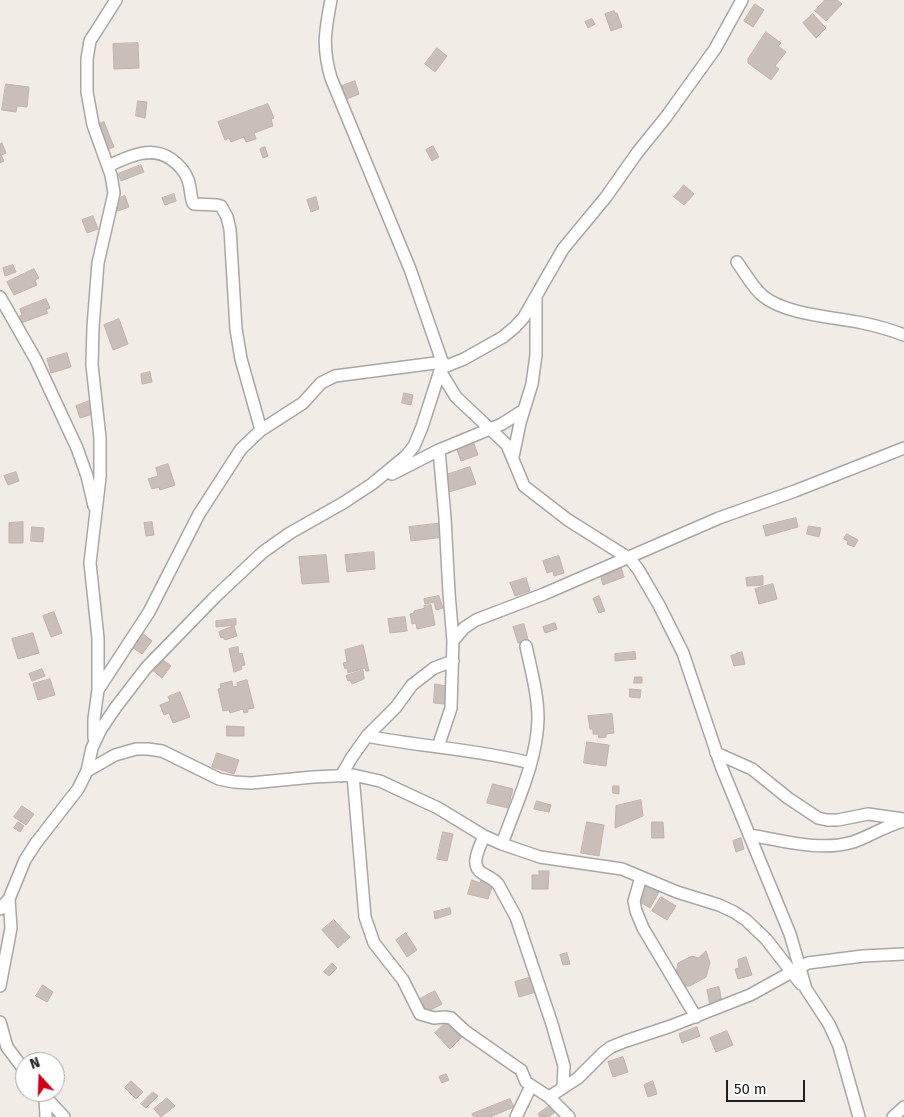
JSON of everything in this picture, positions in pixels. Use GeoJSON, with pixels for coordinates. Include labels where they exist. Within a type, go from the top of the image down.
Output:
{"type":"FeatureCollection","features":[{"type":"Feature","properties":{"kind":"street"},"geometry":{"type":"LineString","coordinates":[[0,986],[10,928],[10,899],[25,860],[78,789],[87,771],[94,742],[94,719],[98,690],[98,638],[90,563],[100,477],[100,438],[92,365],[93,327],[98,263],[114,193],[108,166],[93,125],[87,92],[87,59],[90,41],[116,0]]}},
{"type":"Feature","properties":{"kind":"street"},"geometry":{"type":"LineString","coordinates":[[331,0],[324,47],[331,78],[410,269],[443,367],[456,397],[507,445],[526,489],[568,520],[630,558],[659,605],[683,653],[716,753],[786,924],[796,969],[835,1036],[859,1117]]}},
{"type":"Feature","properties":{"kind":"street"},"geometry":{"type":"LineString","coordinates":[[98,690],[149,612],[186,537],[241,449],[261,430],[303,403],[321,384],[335,376],[443,367],[464,359],[503,337],[515,327],[524,317],[563,249],[606,197],[715,49],[742,0]]}},
{"type":"Feature","properties":{"kind":"street"},"geometry":{"type":"LineString","coordinates":[[108,166],[138,154],[149,152],[165,155],[177,163],[184,172],[188,179],[194,204],[217,204],[224,210],[230,230],[236,329],[241,359],[261,430]]}},
{"type":"Feature","properties":{"kind":"street"},"geometry":{"type":"LineString","coordinates":[[737,262],[762,296],[790,309],[862,322],[904,335]]}},
{"type":"Feature","properties":{"kind":"street"},"geometry":{"type":"LineString","coordinates":[[0,296],[36,360],[77,448],[87,476],[96,514]]}},
{"type":"Feature","properties":{"kind":"street"},"geometry":{"type":"LineString","coordinates":[[513,457],[532,384],[536,355],[536,296]]}},
{"type":"Feature","properties":{"kind":"street"},"geometry":{"type":"LineString","coordinates":[[94,742],[116,706],[146,668],[263,552],[290,533],[344,503],[372,484],[406,456],[414,446],[443,367]]}},
{"type":"Feature","properties":{"kind":"street"},"geometry":{"type":"LineString","coordinates":[[372,484],[439,450],[490,429],[524,410]]}},
{"type":"Feature","properties":{"kind":"street"},"geometry":{"type":"LineString","coordinates":[[454,642],[464,628],[476,620],[536,598],[719,518],[795,492],[904,448]]}},
{"type":"Feature","properties":{"kind":"street"},"geometry":{"type":"LineString","coordinates":[[438,747],[451,708],[454,642],[439,450]]}},
{"type":"Feature","properties":{"kind":"street"},"geometry":{"type":"LineString","coordinates":[[502,844],[530,763],[538,720],[533,678],[526,646]]}},
{"type":"Feature","properties":{"kind":"street"},"geometry":{"type":"LineString","coordinates":[[341,776],[367,736],[396,707],[412,685],[434,668],[452,661]]}},
{"type":"Feature","properties":{"kind":"street"},"geometry":{"type":"LineString","coordinates":[[367,736],[406,744],[501,755],[530,763]]}},
{"type":"Feature","properties":{"kind":"street"},"geometry":{"type":"LineString","coordinates":[[87,771],[115,755],[148,749],[162,751],[219,779],[234,782],[250,783],[341,776],[353,776],[380,781],[450,814],[484,836],[502,844],[540,856],[622,869],[677,892],[719,905],[734,912],[760,933],[796,969]]}},
{"type":"Feature","properties":{"kind":"street"},"geometry":{"type":"LineString","coordinates":[[716,753],[752,769],[788,798],[818,818],[838,820],[868,814],[904,820]]}},
{"type":"Feature","properties":{"kind":"street"},"geometry":{"type":"LineString","coordinates":[[353,776],[362,866],[363,904],[365,917],[374,943],[403,980],[420,1014],[434,1018],[450,1018],[465,1032],[521,1070],[525,1081],[549,1097],[569,1117]]}},
{"type":"Feature","properties":{"kind":"street"},"geometry":{"type":"LineString","coordinates":[[749,834],[828,847],[853,842],[904,820]]}},
{"type":"Feature","properties":{"kind":"street"},"geometry":{"type":"LineString","coordinates":[[484,836],[476,859],[476,866],[480,872],[498,884],[516,917],[564,1066],[563,1088]]}},
{"type":"Feature","properties":{"kind":"street"},"geometry":{"type":"LineString","coordinates":[[640,877],[634,901],[642,928],[696,1016]]}},
{"type":"Feature","properties":{"kind":"street"},"geometry":{"type":"LineString","coordinates":[[0,909],[10,899]]}},
{"type":"Feature","properties":{"kind":"street"},"geometry":{"type":"LineString","coordinates":[[549,1097],[585,1073],[611,1047],[750,995],[814,961],[904,954]]}},
{"type":"Feature","properties":{"kind":"street"},"geometry":{"type":"LineString","coordinates":[[0,1022],[7,1047],[15,1058]]}},
{"type":"Feature","properties":{"kind":"street"},"geometry":{"type":"LineString","coordinates":[[516,1117],[531,1086]]}},
{"type":"Feature","properties":{"kind":"street"},"geometry":{"type":"LineString","coordinates":[[44,1102],[46,1117]]}},
{"type":"Feature","properties":{"kind":"street"},"geometry":{"type":"LineString","coordinates":[[50,1102],[64,1117]]}},
{"type":"Feature","properties":{"kind":"street"},"geometry":{"type":"LineString","coordinates":[[893,1117],[904,1107]]}},
{"type":"Feature","properties":{"kind":"building"},"geometry":{"type":"Polygon","coordinates":[[[825,0],[837,0],[842,4],[826,21],[815,11],[825,0]]]}},
{"type":"Feature","properties":{"kind":"building"},"geometry":{"type":"Polygon","coordinates":[[[755,4],[764,10],[753,27],[744,21],[755,4]]]}},
{"type":"Feature","properties":{"kind":"building"},"geometry":{"type":"Polygon","coordinates":[[[614,11],[617,13],[622,27],[611,31],[605,14],[614,11]]]}},
{"type":"Feature","properties":{"kind":"building"},"geometry":{"type":"Polygon","coordinates":[[[813,14],[826,28],[816,38],[803,23],[813,14]]]}},
{"type":"Feature","properties":{"kind":"building"},"geometry":{"type":"Polygon","coordinates":[[[592,19],[595,24],[588,28],[585,22],[592,19]]]}},
{"type":"Feature","properties":{"kind":"building"},"geometry":{"type":"Polygon","coordinates":[[[766,32],[781,43],[778,46],[786,52],[775,66],[779,69],[771,80],[748,63],[748,59],[766,32]]]}},
{"type":"Feature","properties":{"kind":"building"},"geometry":{"type":"Polygon","coordinates":[[[138,43],[139,68],[114,69],[113,44],[138,43]]]}},
{"type":"Feature","properties":{"kind":"building"},"geometry":{"type":"Polygon","coordinates":[[[437,48],[447,56],[435,72],[425,64],[437,48]]]}},
{"type":"Feature","properties":{"kind":"building"},"geometry":{"type":"Polygon","coordinates":[[[355,81],[359,94],[342,101],[337,88],[355,81]]]}},
{"type":"Feature","properties":{"kind":"building"},"geometry":{"type":"Polygon","coordinates":[[[6,84],[29,87],[27,107],[17,106],[16,112],[2,110],[6,84]]]}},
{"type":"Feature","properties":{"kind":"building"},"geometry":{"type":"Polygon","coordinates":[[[138,101],[147,102],[145,118],[136,116],[138,101]]]}},
{"type":"Feature","properties":{"kind":"building"},"geometry":{"type":"Polygon","coordinates":[[[268,104],[274,118],[271,119],[273,126],[254,133],[256,139],[246,142],[244,137],[231,142],[229,138],[225,140],[218,122],[268,104]]]}},
{"type":"Feature","properties":{"kind":"building"},"geometry":{"type":"Polygon","coordinates":[[[104,122],[114,147],[106,150],[96,125],[104,122]]]}},
{"type":"Feature","properties":{"kind":"building"},"geometry":{"type":"Polygon","coordinates":[[[2,143],[6,153],[1,155],[4,161],[0,163],[0,144],[2,143]]]}},
{"type":"Feature","properties":{"kind":"building"},"geometry":{"type":"Polygon","coordinates":[[[433,146],[439,157],[432,161],[426,150],[433,146]]]}},
{"type":"Feature","properties":{"kind":"building"},"geometry":{"type":"Polygon","coordinates":[[[265,147],[268,156],[263,158],[260,149],[265,147]]]}},
{"type":"Feature","properties":{"kind":"building"},"geometry":{"type":"Polygon","coordinates":[[[141,165],[144,172],[121,181],[118,174],[141,165]]]}},
{"type":"Feature","properties":{"kind":"building"},"geometry":{"type":"Polygon","coordinates":[[[684,185],[694,194],[684,205],[674,197],[684,185]]]}},
{"type":"Feature","properties":{"kind":"building"},"geometry":{"type":"Polygon","coordinates":[[[174,194],[176,201],[165,205],[162,198],[174,194]]]}},
{"type":"Feature","properties":{"kind":"building"},"geometry":{"type":"Polygon","coordinates":[[[125,196],[129,207],[118,211],[114,200],[125,196]]]}},
{"type":"Feature","properties":{"kind":"building"},"geometry":{"type":"Polygon","coordinates":[[[316,197],[319,209],[311,212],[307,200],[316,197]]]}},
{"type":"Feature","properties":{"kind":"building"},"geometry":{"type":"Polygon","coordinates":[[[93,216],[98,229],[87,233],[82,220],[93,216]]]}},
{"type":"Feature","properties":{"kind":"building"},"geometry":{"type":"Polygon","coordinates":[[[13,265],[16,272],[5,276],[3,268],[13,265]]]}},
{"type":"Feature","properties":{"kind":"building"},"geometry":{"type":"Polygon","coordinates":[[[34,269],[39,278],[35,280],[37,285],[14,295],[7,282],[34,269]]]}},
{"type":"Feature","properties":{"kind":"building"},"geometry":{"type":"Polygon","coordinates":[[[46,299],[50,308],[46,310],[48,313],[21,323],[18,317],[22,315],[20,309],[46,299]]]}},
{"type":"Feature","properties":{"kind":"building"},"geometry":{"type":"Polygon","coordinates":[[[119,319],[128,344],[113,350],[104,325],[119,319]]]}},
{"type":"Feature","properties":{"kind":"building"},"geometry":{"type":"Polygon","coordinates":[[[67,353],[71,367],[51,373],[47,359],[67,353]]]}},
{"type":"Feature","properties":{"kind":"building"},"geometry":{"type":"Polygon","coordinates":[[[150,372],[152,382],[142,384],[141,374],[150,372]]]}},
{"type":"Feature","properties":{"kind":"building"},"geometry":{"type":"Polygon","coordinates":[[[404,393],[413,395],[411,405],[402,403],[404,393]]]}},
{"type":"Feature","properties":{"kind":"building"},"geometry":{"type":"Polygon","coordinates":[[[92,400],[96,413],[80,418],[76,406],[92,400]]]}},
{"type":"Feature","properties":{"kind":"building"},"geometry":{"type":"Polygon","coordinates":[[[473,441],[478,455],[461,461],[456,447],[473,441]]]}},
{"type":"Feature","properties":{"kind":"building"},"geometry":{"type":"Polygon","coordinates":[[[168,464],[175,485],[160,490],[159,487],[152,489],[148,479],[158,476],[156,468],[168,464]]]}},
{"type":"Feature","properties":{"kind":"building"},"geometry":{"type":"Polygon","coordinates":[[[470,467],[476,484],[449,492],[443,476],[470,467]]]}},
{"type":"Feature","properties":{"kind":"building"},"geometry":{"type":"Polygon","coordinates":[[[16,472],[19,481],[8,485],[4,476],[16,472]]]}},
{"type":"Feature","properties":{"kind":"building"},"geometry":{"type":"Polygon","coordinates":[[[796,518],[798,527],[766,536],[763,526],[796,518]]]}},
{"type":"Feature","properties":{"kind":"building"},"geometry":{"type":"Polygon","coordinates":[[[23,522],[23,543],[9,543],[9,523],[23,522]]]}},
{"type":"Feature","properties":{"kind":"building"},"geometry":{"type":"Polygon","coordinates":[[[152,522],[154,535],[146,536],[144,523],[152,522]]]}},
{"type":"Feature","properties":{"kind":"building"},"geometry":{"type":"Polygon","coordinates":[[[444,523],[445,537],[411,541],[409,527],[444,523]]]}},
{"type":"Feature","properties":{"kind":"building"},"geometry":{"type":"Polygon","coordinates":[[[809,526],[821,528],[819,537],[807,534],[809,526]]]}},
{"type":"Feature","properties":{"kind":"building"},"geometry":{"type":"Polygon","coordinates":[[[32,527],[44,528],[43,542],[31,541],[32,527]]]}},
{"type":"Feature","properties":{"kind":"building"},"geometry":{"type":"Polygon","coordinates":[[[847,534],[858,540],[854,547],[847,544],[848,541],[844,539],[847,534]]]}},
{"type":"Feature","properties":{"kind":"building"},"geometry":{"type":"Polygon","coordinates":[[[374,552],[375,569],[347,572],[345,555],[374,552]]]}},
{"type":"Feature","properties":{"kind":"building"},"geometry":{"type":"Polygon","coordinates":[[[326,555],[329,582],[302,584],[299,557],[326,555]]]}},
{"type":"Feature","properties":{"kind":"building"},"geometry":{"type":"Polygon","coordinates":[[[559,556],[564,573],[554,576],[553,571],[547,573],[543,561],[559,556]]]}},
{"type":"Feature","properties":{"kind":"building"},"geometry":{"type":"Polygon","coordinates":[[[621,567],[624,577],[603,585],[600,574],[621,567]]]}},
{"type":"Feature","properties":{"kind":"building"},"geometry":{"type":"Polygon","coordinates":[[[763,576],[763,585],[747,586],[746,578],[763,576]]]}},
{"type":"Feature","properties":{"kind":"building"},"geometry":{"type":"Polygon","coordinates":[[[526,578],[530,591],[515,596],[510,583],[526,578]]]}},
{"type":"Feature","properties":{"kind":"building"},"geometry":{"type":"Polygon","coordinates":[[[773,584],[777,599],[759,604],[755,589],[773,584]]]}},
{"type":"Feature","properties":{"kind":"building"},"geometry":{"type":"Polygon","coordinates":[[[439,596],[443,608],[436,610],[434,602],[425,604],[424,599],[439,596]]]}},
{"type":"Feature","properties":{"kind":"building"},"geometry":{"type":"Polygon","coordinates":[[[599,596],[605,611],[599,613],[593,599],[599,596]]]}},
{"type":"Feature","properties":{"kind":"building"},"geometry":{"type":"Polygon","coordinates":[[[431,605],[435,625],[417,629],[416,623],[412,624],[410,614],[425,608],[424,606],[431,605]]]}},
{"type":"Feature","properties":{"kind":"building"},"geometry":{"type":"Polygon","coordinates":[[[54,612],[62,633],[51,637],[43,616],[54,612]]]}},
{"type":"Feature","properties":{"kind":"building"},"geometry":{"type":"Polygon","coordinates":[[[405,617],[407,631],[390,633],[388,619],[405,617]]]}},
{"type":"Feature","properties":{"kind":"building"},"geometry":{"type":"Polygon","coordinates":[[[236,619],[236,625],[216,627],[216,621],[236,619]]]}},
{"type":"Feature","properties":{"kind":"building"},"geometry":{"type":"Polygon","coordinates":[[[555,623],[557,629],[545,633],[543,627],[555,623]]]}},
{"type":"Feature","properties":{"kind":"building"},"geometry":{"type":"Polygon","coordinates":[[[524,624],[528,640],[518,643],[513,627],[524,624]]]}},
{"type":"Feature","properties":{"kind":"building"},"geometry":{"type":"Polygon","coordinates":[[[234,626],[237,636],[225,640],[223,637],[221,638],[219,632],[234,626]]]}},
{"type":"Feature","properties":{"kind":"building"},"geometry":{"type":"Polygon","coordinates":[[[33,633],[39,653],[18,659],[12,639],[33,633]]]}},
{"type":"Feature","properties":{"kind":"building"},"geometry":{"type":"Polygon","coordinates":[[[142,633],[152,641],[142,654],[132,647],[142,633]]]}},
{"type":"Feature","properties":{"kind":"building"},"geometry":{"type":"Polygon","coordinates":[[[363,645],[369,671],[366,671],[365,668],[348,673],[343,663],[347,662],[345,650],[363,645]]]}},
{"type":"Feature","properties":{"kind":"building"},"geometry":{"type":"Polygon","coordinates":[[[238,647],[239,654],[242,653],[245,665],[241,666],[242,669],[234,672],[229,649],[238,647]]]}},
{"type":"Feature","properties":{"kind":"building"},"geometry":{"type":"Polygon","coordinates":[[[635,652],[636,659],[615,661],[615,654],[635,652]]]}},
{"type":"Feature","properties":{"kind":"building"},"geometry":{"type":"Polygon","coordinates":[[[742,652],[745,664],[734,666],[731,656],[742,652]]]}},
{"type":"Feature","properties":{"kind":"building"},"geometry":{"type":"Polygon","coordinates":[[[160,658],[171,666],[162,678],[151,669],[160,658]]]}},
{"type":"Feature","properties":{"kind":"building"},"geometry":{"type":"Polygon","coordinates":[[[42,669],[45,676],[32,681],[29,674],[42,669]]]}},
{"type":"Feature","properties":{"kind":"building"},"geometry":{"type":"Polygon","coordinates":[[[363,670],[364,679],[352,684],[350,680],[348,681],[346,676],[363,670]]]}},
{"type":"Feature","properties":{"kind":"building"},"geometry":{"type":"Polygon","coordinates":[[[635,677],[642,677],[642,683],[634,683],[635,677]]]}},
{"type":"Feature","properties":{"kind":"building"},"geometry":{"type":"Polygon","coordinates":[[[50,679],[55,695],[38,700],[33,684],[50,679]]]}},
{"type":"Feature","properties":{"kind":"building"},"geometry":{"type":"Polygon","coordinates":[[[247,680],[254,708],[248,709],[248,712],[244,713],[243,709],[230,713],[229,710],[223,711],[218,689],[221,688],[220,684],[232,681],[233,687],[238,686],[237,683],[247,680]]]}},
{"type":"Feature","properties":{"kind":"building"},"geometry":{"type":"Polygon","coordinates":[[[435,684],[446,686],[444,704],[434,703],[435,684]]]}},
{"type":"Feature","properties":{"kind":"building"},"geometry":{"type":"Polygon","coordinates":[[[630,689],[641,690],[640,698],[630,697],[630,689]]]}},
{"type":"Feature","properties":{"kind":"building"},"geometry":{"type":"Polygon","coordinates":[[[180,692],[190,717],[173,723],[169,713],[164,715],[160,705],[170,701],[168,697],[180,692]]]}},
{"type":"Feature","properties":{"kind":"building"},"geometry":{"type":"Polygon","coordinates":[[[612,714],[614,733],[606,734],[606,737],[599,738],[598,734],[593,734],[593,729],[590,729],[588,716],[612,714]]]}},
{"type":"Feature","properties":{"kind":"building"},"geometry":{"type":"Polygon","coordinates":[[[227,726],[244,727],[244,736],[227,736],[227,726]]]}},
{"type":"Feature","properties":{"kind":"building"},"geometry":{"type":"Polygon","coordinates":[[[587,742],[609,745],[606,766],[584,763],[587,742]]]}},
{"type":"Feature","properties":{"kind":"building"},"geometry":{"type":"Polygon","coordinates":[[[217,753],[239,760],[234,774],[212,767],[217,753]]]}},
{"type":"Feature","properties":{"kind":"building"},"geometry":{"type":"Polygon","coordinates":[[[493,784],[513,789],[508,808],[487,803],[493,784]]]}},
{"type":"Feature","properties":{"kind":"building"},"geometry":{"type":"Polygon","coordinates":[[[613,786],[619,786],[619,794],[613,793],[613,786]]]}},
{"type":"Feature","properties":{"kind":"building"},"geometry":{"type":"Polygon","coordinates":[[[641,800],[643,816],[615,828],[616,806],[641,800]]]}},
{"type":"Feature","properties":{"kind":"building"},"geometry":{"type":"Polygon","coordinates":[[[537,801],[551,805],[549,812],[534,809],[537,801]]]}},
{"type":"Feature","properties":{"kind":"building"},"geometry":{"type":"Polygon","coordinates":[[[22,806],[34,814],[26,825],[14,817],[22,806]]]}},
{"type":"Feature","properties":{"kind":"building"},"geometry":{"type":"Polygon","coordinates":[[[18,822],[24,826],[20,832],[14,828],[18,822]]]}},
{"type":"Feature","properties":{"kind":"building"},"geometry":{"type":"Polygon","coordinates":[[[587,822],[604,825],[599,856],[581,853],[587,822]]]}},
{"type":"Feature","properties":{"kind":"building"},"geometry":{"type":"Polygon","coordinates":[[[652,822],[663,822],[664,838],[652,838],[652,822]]]}},
{"type":"Feature","properties":{"kind":"building"},"geometry":{"type":"Polygon","coordinates":[[[443,832],[453,834],[447,861],[437,859],[443,832]]]}},
{"type":"Feature","properties":{"kind":"building"},"geometry":{"type":"Polygon","coordinates":[[[741,838],[744,849],[736,852],[733,841],[741,838]]]}},
{"type":"Feature","properties":{"kind":"building"},"geometry":{"type":"Polygon","coordinates":[[[539,871],[549,871],[548,889],[532,889],[532,875],[539,875],[539,871]]]}},
{"type":"Feature","properties":{"kind":"building"},"geometry":{"type":"Polygon","coordinates":[[[472,880],[480,883],[481,880],[493,884],[488,899],[468,894],[472,880]]]}},
{"type":"Feature","properties":{"kind":"building"},"geometry":{"type":"Polygon","coordinates":[[[646,885],[659,892],[650,908],[637,900],[646,885]]]}},
{"type":"Feature","properties":{"kind":"building"},"geometry":{"type":"Polygon","coordinates":[[[661,897],[676,906],[667,920],[652,911],[661,897]]]}},
{"type":"Feature","properties":{"kind":"building"},"geometry":{"type":"Polygon","coordinates":[[[450,908],[451,914],[435,919],[434,912],[450,908]]]}},
{"type":"Feature","properties":{"kind":"building"},"geometry":{"type":"Polygon","coordinates":[[[334,920],[350,937],[338,948],[322,930],[334,920]]]}},
{"type":"Feature","properties":{"kind":"building"},"geometry":{"type":"Polygon","coordinates":[[[406,933],[417,950],[407,957],[396,940],[406,933]]]}},
{"type":"Feature","properties":{"kind":"building"},"geometry":{"type":"Polygon","coordinates":[[[706,951],[710,963],[706,977],[690,986],[683,986],[675,978],[678,963],[692,956],[698,958],[706,951]]]}},
{"type":"Feature","properties":{"kind":"building"},"geometry":{"type":"Polygon","coordinates":[[[567,953],[570,964],[563,965],[560,955],[567,953]]]}},
{"type":"Feature","properties":{"kind":"building"},"geometry":{"type":"Polygon","coordinates":[[[746,957],[752,975],[738,979],[735,969],[739,968],[738,960],[746,957]]]}},
{"type":"Feature","properties":{"kind":"building"},"geometry":{"type":"Polygon","coordinates":[[[332,963],[337,968],[329,976],[324,972],[332,963]]]}},
{"type":"Feature","properties":{"kind":"building"},"geometry":{"type":"Polygon","coordinates":[[[532,977],[536,992],[519,997],[515,982],[532,977]]]}},
{"type":"Feature","properties":{"kind":"building"},"geometry":{"type":"Polygon","coordinates":[[[43,985],[53,992],[47,1002],[36,996],[43,985]]]}},
{"type":"Feature","properties":{"kind":"building"},"geometry":{"type":"Polygon","coordinates":[[[719,987],[722,1003],[710,1005],[707,990],[719,987]]]}},
{"type":"Feature","properties":{"kind":"building"},"geometry":{"type":"Polygon","coordinates":[[[435,991],[442,1004],[425,1013],[422,1008],[424,1007],[423,1004],[420,1005],[418,1000],[435,991]]]}},
{"type":"Feature","properties":{"kind":"building"},"geometry":{"type":"Polygon","coordinates":[[[447,1021],[462,1037],[450,1049],[435,1033],[447,1021]]]}},
{"type":"Feature","properties":{"kind":"building"},"geometry":{"type":"Polygon","coordinates":[[[697,1027],[700,1036],[682,1043],[679,1034],[697,1027]]]}},
{"type":"Feature","properties":{"kind":"building"},"geometry":{"type":"Polygon","coordinates":[[[727,1031],[733,1045],[716,1052],[710,1038],[727,1031]]]}},
{"type":"Feature","properties":{"kind":"building"},"geometry":{"type":"Polygon","coordinates":[[[623,1057],[628,1072],[613,1077],[608,1062],[623,1057]]]}},
{"type":"Feature","properties":{"kind":"building"},"geometry":{"type":"Polygon","coordinates":[[[446,1074],[449,1080],[442,1083],[439,1077],[446,1074]]]}},
{"type":"Feature","properties":{"kind":"building"},"geometry":{"type":"Polygon","coordinates":[[[131,1081],[143,1092],[136,1099],[125,1088],[131,1081]]]}},
{"type":"Feature","properties":{"kind":"building"},"geometry":{"type":"Polygon","coordinates":[[[653,1081],[657,1094],[648,1097],[644,1085],[653,1081]]]}},
{"type":"Feature","properties":{"kind":"building"},"geometry":{"type":"Polygon","coordinates":[[[153,1092],[158,1096],[146,1108],[141,1104],[153,1092]]]}},
{"type":"Feature","properties":{"kind":"building"},"geometry":{"type":"Polygon","coordinates":[[[167,1098],[175,1106],[161,1117],[154,1109],[167,1098]]]}},
{"type":"Feature","properties":{"kind":"building"},"geometry":{"type":"Polygon","coordinates":[[[510,1099],[514,1107],[490,1117],[474,1117],[472,1114],[510,1099]]]}},
{"type":"Feature","properties":{"kind":"building"},"geometry":{"type":"Polygon","coordinates":[[[551,1105],[555,1112],[549,1117],[540,1117],[538,1114],[551,1105]]]}}]}
